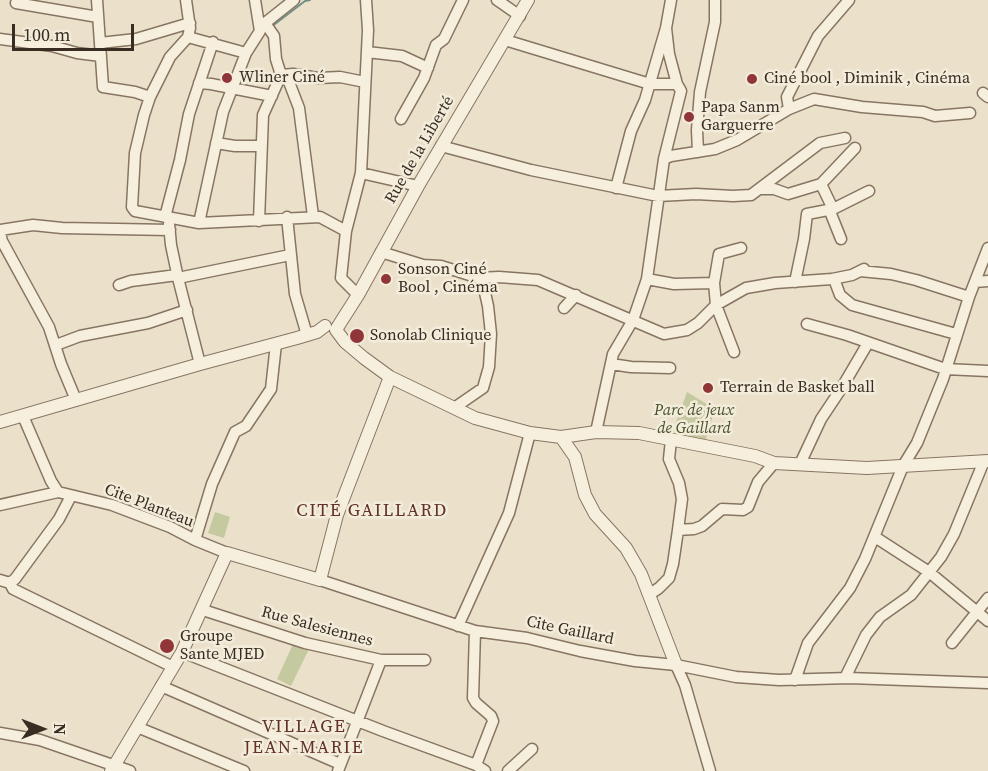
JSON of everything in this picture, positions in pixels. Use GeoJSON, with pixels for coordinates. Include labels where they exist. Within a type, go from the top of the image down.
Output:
{"type":"FeatureCollection","features":[{"type":"Feature","properties":{"kind":"street"},"geometry":{"type":"LineString","coordinates":[[97,0],[103,87],[150,97]]}},
{"type":"Feature","properties":{"kind":"street"},"geometry":{"type":"LineString","coordinates":[[186,0],[188,37],[170,57],[150,97],[135,153],[132,207],[135,211],[199,223],[313,216],[320,217],[346,231]]}},
{"type":"Feature","properties":{"kind":"street"},"geometry":{"type":"LineString","coordinates":[[255,0],[262,27],[274,36],[276,59],[281,75],[289,82],[299,108],[313,216]]}},
{"type":"Feature","properties":{"kind":"street"},"geometry":{"type":"LineString","coordinates":[[199,223],[223,112],[246,53],[262,27],[294,0]]}},
{"type":"Feature","properties":{"kind":"street"},"geometry":{"type":"LineString","coordinates":[[401,119],[428,68],[436,45],[444,39],[463,0]]}},
{"type":"Feature","properties":{"kind":"street"},"geometry":{"type":"LineString","coordinates":[[497,0],[520,16]]}},
{"type":"Feature","properties":{"kind":"street","name":"Rue de la Liberté"},"geometry":{"type":"LineString","coordinates":[[330,330],[358,295],[441,146],[528,0]]}},
{"type":"Feature","properties":{"kind":"street"},"geometry":{"type":"LineString","coordinates":[[616,188],[631,131],[650,84],[666,28],[671,0]]}},
{"type":"Feature","properties":{"kind":"street"},"geometry":{"type":"LineString","coordinates":[[698,152],[700,92],[715,22],[715,0]]}},
{"type":"Feature","properties":{"kind":"street"},"geometry":{"type":"LineString","coordinates":[[789,109],[787,97],[818,36],[849,0]]}},
{"type":"Feature","properties":{"kind":"street"},"geometry":{"type":"LineString","coordinates":[[358,295],[341,279],[346,231],[361,173],[367,52],[366,2]]}},
{"type":"Feature","properties":{"kind":"street"},"geometry":{"type":"LineString","coordinates":[[16,3],[98,16]]}},
{"type":"Feature","properties":{"kind":"street"},"geometry":{"type":"LineString","coordinates":[[100,43],[136,39],[189,23]]}},
{"type":"Feature","properties":{"kind":"street"},"geometry":{"type":"LineString","coordinates":[[596,432],[610,364],[633,320],[647,279],[664,159],[681,91],[669,54],[666,28]]}},
{"type":"Feature","properties":{"kind":"street"},"geometry":{"type":"LineString","coordinates":[[188,37],[213,42],[246,53]]}},
{"type":"Feature","properties":{"kind":"street"},"geometry":{"type":"LineString","coordinates":[[0,39],[52,46],[100,56]]}},
{"type":"Feature","properties":{"kind":"street"},"geometry":{"type":"LineString","coordinates":[[505,40],[650,84],[677,84]]}},
{"type":"Feature","properties":{"kind":"street"},"geometry":{"type":"LineString","coordinates":[[201,364],[177,276],[167,217],[186,123],[213,42]]}},
{"type":"Feature","properties":{"kind":"street"},"geometry":{"type":"LineString","coordinates":[[367,52],[402,56],[428,68]]}},
{"type":"Feature","properties":{"kind":"street"},"geometry":{"type":"LineString","coordinates":[[281,75],[340,77],[365,82]]}},
{"type":"Feature","properties":{"kind":"street"},"geometry":{"type":"LineString","coordinates":[[259,221],[263,115],[281,75]]}},
{"type":"Feature","properties":{"kind":"street"},"geometry":{"type":"LineString","coordinates":[[199,83],[272,96]]}},
{"type":"Feature","properties":{"kind":"street"},"geometry":{"type":"LineString","coordinates":[[664,159],[715,149],[737,140],[789,109],[814,99],[923,112],[935,116],[970,112]]}},
{"type":"Feature","properties":{"kind":"street"},"geometry":{"type":"LineString","coordinates":[[441,146],[512,165],[658,196],[751,195],[820,143],[845,138]]}},
{"type":"Feature","properties":{"kind":"street"},"geometry":{"type":"LineString","coordinates":[[216,143],[261,146]]}},
{"type":"Feature","properties":{"kind":"street"},"geometry":{"type":"LineString","coordinates":[[761,189],[774,189],[788,194],[821,184],[855,148]]}},
{"type":"Feature","properties":{"kind":"street"},"geometry":{"type":"LineString","coordinates":[[361,173],[418,186]]}},
{"type":"Feature","properties":{"kind":"street"},"geometry":{"type":"LineString","coordinates":[[821,184],[841,239]]}},
{"type":"Feature","properties":{"kind":"street"},"geometry":{"type":"LineString","coordinates":[[795,282],[807,214],[831,209],[869,190]]}},
{"type":"Feature","properties":{"kind":"street"},"geometry":{"type":"LineString","coordinates":[[287,218],[295,294],[330,330],[390,377],[489,423],[530,433],[561,437],[596,432],[639,433],[755,456],[774,463],[867,468],[986,461],[954,534],[911,595],[880,617],[866,635],[845,678]]}},
{"type":"Feature","properties":{"kind":"street"},"geometry":{"type":"LineString","coordinates":[[76,400],[49,327],[2,241],[0,232],[33,225],[62,228],[170,230]]}},
{"type":"Feature","properties":{"kind":"street"},"geometry":{"type":"LineString","coordinates":[[734,352],[716,305],[714,283],[719,254],[741,248]]}},
{"type":"Feature","properties":{"kind":"street"},"geometry":{"type":"LineString","coordinates":[[795,680],[808,643],[850,588],[875,537],[903,466],[916,443],[943,379],[956,334],[988,248]]}},
{"type":"Feature","properties":{"kind":"street"},"geometry":{"type":"LineString","coordinates":[[381,252],[423,265],[441,266],[479,278],[538,280],[664,333],[687,330],[698,323],[716,305],[746,288],[834,279],[852,275],[870,265]]}},
{"type":"Feature","properties":{"kind":"street"},"geometry":{"type":"LineString","coordinates":[[119,285],[131,281],[177,276],[290,255]]}},
{"type":"Feature","properties":{"kind":"street"},"geometry":{"type":"LineString","coordinates":[[860,271],[891,274],[969,297]]}},
{"type":"Feature","properties":{"kind":"street"},"geometry":{"type":"LineString","coordinates":[[454,408],[483,388],[489,367],[491,333],[489,306],[479,278]]}},
{"type":"Feature","properties":{"kind":"street"},"geometry":{"type":"LineString","coordinates":[[647,279],[674,284],[714,283]]}},
{"type":"Feature","properties":{"kind":"street"},"geometry":{"type":"LineString","coordinates":[[834,279],[840,295],[852,305],[956,334]]}},
{"type":"Feature","properties":{"kind":"street"},"geometry":{"type":"LineString","coordinates":[[975,282],[988,281]]}},
{"type":"Feature","properties":{"kind":"street"},"geometry":{"type":"LineString","coordinates":[[564,308],[576,295]]}},
{"type":"Feature","properties":{"kind":"street"},"geometry":{"type":"LineString","coordinates":[[56,345],[80,336],[148,323],[187,310]]}},
{"type":"Feature","properties":{"kind":"street"},"geometry":{"type":"LineString","coordinates":[[807,324],[945,369],[988,371]]}},
{"type":"Feature","properties":{"kind":"street"},"geometry":{"type":"LineString","coordinates":[[0,422],[201,364],[330,330]]}},
{"type":"Feature","properties":{"kind":"street"},"geometry":{"type":"LineString","coordinates":[[800,464],[821,419],[842,389],[868,343]]}},
{"type":"Feature","properties":{"kind":"street"},"geometry":{"type":"LineString","coordinates":[[195,540],[212,484],[235,432],[246,426],[271,388],[276,344]]}},
{"type":"Feature","properties":{"kind":"street"},"geometry":{"type":"LineString","coordinates":[[610,364],[670,368]]}},
{"type":"Feature","properties":{"kind":"street"},"geometry":{"type":"LineString","coordinates":[[320,580],[337,515],[390,377]]}},
{"type":"Feature","properties":{"kind":"street"},"geometry":{"type":"LineString","coordinates":[[23,416],[58,492]]}},
{"type":"Feature","properties":{"kind":"street"},"geometry":{"type":"LineString","coordinates":[[458,626],[509,513],[530,433]]}},
{"type":"Feature","properties":{"kind":"street"},"geometry":{"type":"LineString","coordinates":[[561,437],[575,457],[585,495],[595,514],[626,548],[650,594],[685,685],[710,771]]}},
{"type":"Feature","properties":{"kind":"street"},"geometry":{"type":"LineString","coordinates":[[650,594],[669,578],[678,530],[682,499],[679,483],[669,459],[671,440]]}},
{"type":"Feature","properties":{"kind":"street"},"geometry":{"type":"LineString","coordinates":[[678,530],[694,530],[722,509],[743,510],[748,507],[758,482],[774,463]]}},
{"type":"Feature","properties":{"kind":"street","name":"Cite Planteau"},"geometry":{"type":"LineString","coordinates":[[0,505],[58,492],[112,506],[170,527],[227,553]]}},
{"type":"Feature","properties":{"kind":"street"},"geometry":{"type":"LineString","coordinates":[[5,581],[15,579],[57,521],[71,496]]}},
{"type":"Feature","properties":{"kind":"street"},"geometry":{"type":"LineString","coordinates":[[875,537],[929,572],[988,621]]}},
{"type":"Feature","properties":{"kind":"street"},"geometry":{"type":"LineString","coordinates":[[113,768],[182,652],[227,553]]}},
{"type":"Feature","properties":{"kind":"street","name":"Cite Gaillard"},"geometry":{"type":"LineString","coordinates":[[227,553],[320,580],[475,631],[527,638],[635,661],[676,665],[751,680],[845,678],[988,683]]}},
{"type":"Feature","properties":{"kind":"street"},"geometry":{"type":"LineString","coordinates":[[5,581],[13,589],[173,668]]}},
{"type":"Feature","properties":{"kind":"street"},"geometry":{"type":"LineString","coordinates":[[952,643],[988,598]]}},
{"type":"Feature","properties":{"kind":"street","name":"Rue Salesiennes"},"geometry":{"type":"LineString","coordinates":[[202,610],[305,643],[381,660],[425,660]]}},
{"type":"Feature","properties":{"kind":"street"},"geometry":{"type":"LineString","coordinates":[[182,652],[480,768],[493,721],[473,698],[475,631]]}},
{"type":"Feature","properties":{"kind":"street"},"geometry":{"type":"LineString","coordinates":[[161,686],[339,768],[356,719],[381,660]]}},
{"type":"Feature","properties":{"kind":"street"},"geometry":{"type":"LineString","coordinates":[[137,727],[244,771]]}},
{"type":"Feature","properties":{"kind":"street"},"geometry":{"type":"LineString","coordinates":[[0,733],[40,740],[113,768],[130,771]]}},
{"type":"Feature","properties":{"kind":"street"},"geometry":{"type":"LineString","coordinates":[[508,771],[532,749]]}},
{"type":"Feature","properties":{"kind":"green space","name":"Parc de jeux de Gaillard"},"geometry":{"type":"Polygon","coordinates":[[[687,392],[715,409],[705,442],[673,431],[687,392]]]}},
{"type":"Feature","properties":{"kind":"green space"},"geometry":{"type":"Polygon","coordinates":[[[215,512],[230,517],[224,538],[208,533],[215,512]]]}},
{"type":"Feature","properties":{"kind":"green space"},"geometry":{"type":"Polygon","coordinates":[[[294,642],[309,649],[291,686],[277,679],[294,642]]]}},
{"type":"Feature","properties":{"kind":"waterway"},"geometry":{"type":"LineString","coordinates":[[271,27],[305,1],[310,0]]}},
{"type":"Feature","properties":{"kind":"place","name":"Wliner Ciné"},"geometry":{"type":"Point","coordinates":[227,78]}},
{"type":"Feature","properties":{"kind":"place","name":"Ciné bool , Diminik , Cinéma"},"geometry":{"type":"Point","coordinates":[752,79]}},
{"type":"Feature","properties":{"kind":"place","name":"Papa Sanm Garguerre"},"geometry":{"type":"Point","coordinates":[689,117]}},
{"type":"Feature","properties":{"kind":"place","name":"Sonson Ciné Bool , Cinéma"},"geometry":{"type":"Point","coordinates":[386,279]}},
{"type":"Feature","properties":{"kind":"place","name":"Sonolab Clinique"},"geometry":{"type":"Point","coordinates":[357,336]}},
{"type":"Feature","properties":{"kind":"place","name":"Terrain de Basket ball"},"geometry":{"type":"Point","coordinates":[708,388]}},
{"type":"Feature","properties":{"kind":"place","name":"Groupe Sante MJED"},"geometry":{"type":"Point","coordinates":[167,646]}},
{"type":"Feature","properties":{"kind":"district","name":"CITÉ GAILLARD"},"geometry":{"type":"Point","coordinates":[372,511]}},
{"type":"Feature","properties":{"kind":"district","name":"VILLAGE JEAN-MARIE"},"geometry":{"type":"Point","coordinates":[304,737]}}]}
